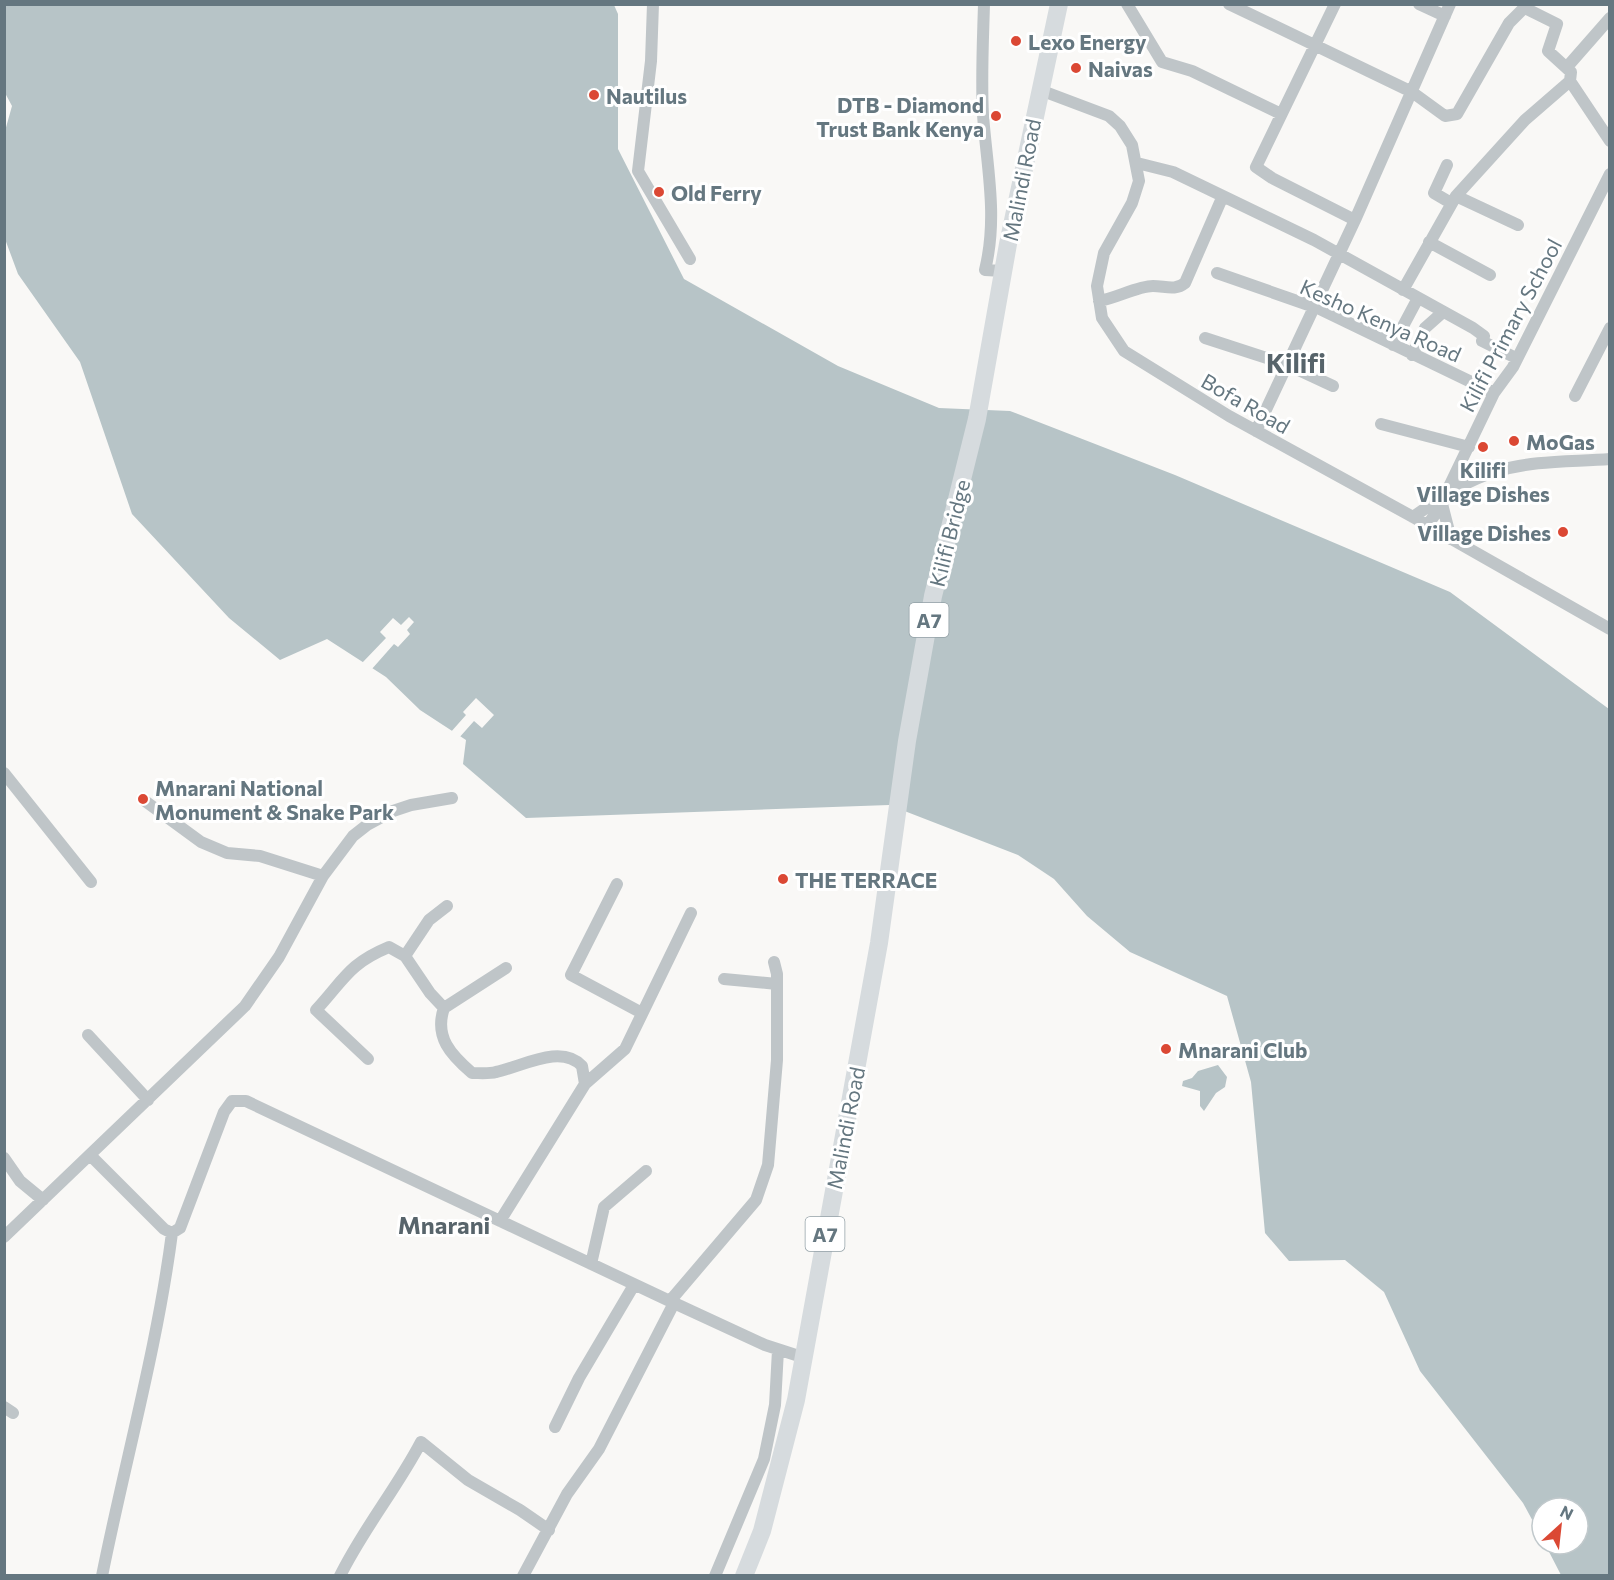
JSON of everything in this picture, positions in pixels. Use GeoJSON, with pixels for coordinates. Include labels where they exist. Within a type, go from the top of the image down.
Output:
{"type":"FeatureCollection","features":[{"type":"Feature","properties":{"kind":"highway","name":"Malindi Road"},"geometry":{"type":"LineString","coordinates":[[988,356],[1003,271],[1059,4]]}},
{"type":"Feature","properties":{"kind":"highway","name":"Kilifi Bridge"},"geometry":{"type":"LineString","coordinates":[[887,888],[907,741],[933,596],[977,419],[988,356]]}},
{"type":"Feature","properties":{"kind":"highway","name":"Malindi Road"},"geometry":{"type":"LineString","coordinates":[[744,1575],[762,1531],[796,1400],[802,1357],[858,1063],[887,888]]}},
{"type":"Feature","properties":{"kind":"street"},"geometry":{"type":"LineString","coordinates":[[653,4],[646,116],[638,171],[690,259]]}},
{"type":"Feature","properties":{"kind":"street"},"geometry":{"type":"LineString","coordinates":[[984,4],[983,111],[992,181],[990,249],[985,270],[1003,271]]}},
{"type":"Feature","properties":{"kind":"street"},"geometry":{"type":"LineString","coordinates":[[1127,4],[1162,62],[1192,71],[1281,114]]}},
{"type":"Feature","properties":{"kind":"street"},"geometry":{"type":"LineString","coordinates":[[1229,4],[1412,92],[1444,116],[1457,114],[1509,23],[1526,6],[1557,24],[1548,51],[1571,72],[1570,81],[1610,141]]}},
{"type":"Feature","properties":{"kind":"street"},"geometry":{"type":"LineString","coordinates":[[1335,4],[1313,45],[1257,169],[1355,220]]}},
{"type":"Feature","properties":{"kind":"street"},"geometry":{"type":"LineString","coordinates":[[1256,431],[1355,220],[1448,10],[1419,4]]}},
{"type":"Feature","properties":{"kind":"street"},"geometry":{"type":"LineString","coordinates":[[1567,68],[1610,18]]}},
{"type":"Feature","properties":{"kind":"street"},"geometry":{"type":"LineString","coordinates":[[1403,290],[1454,199],[1525,120],[1570,81]]}},
{"type":"Feature","properties":{"kind":"street","name":"Bofa Road"},"geometry":{"type":"LineString","coordinates":[[1038,98],[1074,103],[1098,110],[1114,121],[1128,138],[1137,163],[1139,181],[1136,191],[1100,264],[1097,286],[1102,318],[1124,351],[1256,431],[1610,629]]}},
{"type":"Feature","properties":{"kind":"street"},"geometry":{"type":"LineString","coordinates":[[1137,163],[1173,172],[1222,198],[1338,252],[1481,333],[1482,341],[1516,358]]}},
{"type":"Feature","properties":{"kind":"street"},"geometry":{"type":"LineString","coordinates":[[1447,165],[1434,193],[1518,225]]}},
{"type":"Feature","properties":{"kind":"street","name":"Kilifi Primary School"},"geometry":{"type":"LineString","coordinates":[[1427,526],[1469,447],[1494,393],[1516,358],[1610,174]]}},
{"type":"Feature","properties":{"kind":"street"},"geometry":{"type":"LineString","coordinates":[[1099,301],[1118,298],[1151,286],[1181,286],[1189,279],[1222,198]]}},
{"type":"Feature","properties":{"kind":"street"},"geometry":{"type":"LineString","coordinates":[[1429,242],[1490,276]]}},
{"type":"Feature","properties":{"kind":"street","name":"Kesho Kenya Road"},"geometry":{"type":"LineString","coordinates":[[1217,273],[1313,309],[1320,309],[1494,393]]}},
{"type":"Feature","properties":{"kind":"street"},"geometry":{"type":"LineString","coordinates":[[1393,345],[1418,298]]}},
{"type":"Feature","properties":{"kind":"street"},"geometry":{"type":"LineString","coordinates":[[1412,355],[1425,328],[1443,312]]}},
{"type":"Feature","properties":{"kind":"street"},"geometry":{"type":"LineString","coordinates":[[1575,396],[1610,328]]}},
{"type":"Feature","properties":{"kind":"street"},"geometry":{"type":"LineString","coordinates":[[1204,338],[1288,365],[1333,386]]}},
{"type":"Feature","properties":{"kind":"street"},"geometry":{"type":"LineString","coordinates":[[1381,424],[1469,447]]}},
{"type":"Feature","properties":{"kind":"street"},"geometry":{"type":"LineString","coordinates":[[1413,517],[1443,498],[1498,471],[1522,466],[1610,459]]}},
{"type":"Feature","properties":{"kind":"street"},"geometry":{"type":"LineString","coordinates":[[1397,510],[1443,498]]}},
{"type":"Feature","properties":{"kind":"street"},"geometry":{"type":"LineString","coordinates":[[1443,498],[1451,539]]}},
{"type":"Feature","properties":{"kind":"street"},"geometry":{"type":"LineString","coordinates":[[4,773],[91,882]]}},
{"type":"Feature","properties":{"kind":"street"},"geometry":{"type":"LineString","coordinates":[[4,1237],[245,1006],[279,957],[340,849],[367,825],[411,805],[452,798]]}},
{"type":"Feature","properties":{"kind":"street"},"geometry":{"type":"LineString","coordinates":[[145,801],[201,842],[227,853],[260,856],[323,876]]}},
{"type":"Feature","properties":{"kind":"street"},"geometry":{"type":"LineString","coordinates":[[617,884],[571,975],[642,1012]]}},
{"type":"Feature","properties":{"kind":"street"},"geometry":{"type":"LineString","coordinates":[[405,956],[429,920],[447,906]]}},
{"type":"Feature","properties":{"kind":"street"},"geometry":{"type":"LineString","coordinates":[[501,1221],[585,1084],[625,1049],[692,913]]}},
{"type":"Feature","properties":{"kind":"street"},"geometry":{"type":"LineString","coordinates":[[368,1059],[316,1010],[343,975],[364,957],[389,947],[405,956],[429,993],[444,1008]]}},
{"type":"Feature","properties":{"kind":"street"},"geometry":{"type":"LineString","coordinates":[[523,1575],[567,1494],[599,1449],[672,1302],[756,1200],[768,1165],[777,1060],[777,984],[774,962]]}},
{"type":"Feature","properties":{"kind":"street"},"geometry":{"type":"LineString","coordinates":[[506,968],[444,1008],[441,1018],[446,1048],[472,1072],[494,1073],[550,1057],[569,1057],[582,1066],[585,1084]]}},
{"type":"Feature","properties":{"kind":"street"},"geometry":{"type":"LineString","coordinates":[[724,979],[777,984]]}},
{"type":"Feature","properties":{"kind":"street"},"geometry":{"type":"LineString","coordinates":[[88,1035],[148,1100]]}},
{"type":"Feature","properties":{"kind":"street"},"geometry":{"type":"LineString","coordinates":[[172,1233],[180,1228],[224,1112],[237,1100],[256,1104],[634,1285],[778,1350],[802,1357]]}},
{"type":"Feature","properties":{"kind":"street"},"geometry":{"type":"LineString","coordinates":[[90,1155],[164,1229],[172,1233]]}},
{"type":"Feature","properties":{"kind":"street"},"geometry":{"type":"LineString","coordinates":[[4,1158],[20,1181],[43,1200]]}},
{"type":"Feature","properties":{"kind":"street"},"geometry":{"type":"LineString","coordinates":[[591,1264],[604,1207],[646,1171]]}},
{"type":"Feature","properties":{"kind":"street"},"geometry":{"type":"LineString","coordinates":[[102,1575],[144,1392],[166,1279],[172,1233]]}},
{"type":"Feature","properties":{"kind":"street"},"geometry":{"type":"LineString","coordinates":[[555,1427],[579,1378],[634,1285]]}},
{"type":"Feature","properties":{"kind":"street"},"geometry":{"type":"LineString","coordinates":[[715,1575],[764,1459],[775,1405],[778,1350]]}},
{"type":"Feature","properties":{"kind":"street"},"geometry":{"type":"LineString","coordinates":[[340,1575],[354,1547],[388,1499],[421,1442],[468,1480],[512,1504],[549,1530]]}},
{"type":"Feature","properties":{"kind":"shaded area"},"geometry":{"type":"Polygon","coordinates":[[[5,5],[614,5],[618,14],[618,149],[684,279],[838,366],[939,408],[1010,411],[1175,475],[1450,592],[1609,709],[1609,1575],[1561,1575],[1551,1556],[1590,1556],[1590,1496],[1530,1496],[1530,1516],[1523,1503],[1420,1371],[1384,1292],[1345,1260],[1289,1261],[1265,1233],[1251,1082],[1227,996],[1130,952],[1087,916],[1054,879],[1018,855],[889,805],[526,818],[463,764],[466,740],[420,710],[386,677],[327,639],[280,660],[229,618],[132,514],[80,362],[18,274],[5,239],[5,131],[12,106],[5,93],[5,5]]]}},
{"type":"Feature","properties":{"kind":"shaded area"},"geometry":{"type":"Polygon","coordinates":[[[1218,1065],[1227,1077],[1225,1087],[1216,1093],[1204,1111],[1200,1106],[1200,1091],[1182,1086],[1183,1081],[1192,1078],[1198,1071],[1218,1065]]]}},
{"type":"Feature","properties":{"kind":"pier"},"geometry":{"type":"Polygon","coordinates":[[[409,617],[414,622],[407,630],[410,634],[398,647],[394,644],[371,670],[362,663],[386,638],[380,632],[393,618],[401,625],[409,617]]]}},
{"type":"Feature","properties":{"kind":"pier"},"geometry":{"type":"Polygon","coordinates":[[[476,698],[494,715],[482,728],[474,721],[458,739],[450,733],[466,715],[463,712],[476,698]]]}},
{"type":"Feature","properties":{"kind":"place","name":"Lexo Energy"},"geometry":{"type":"Point","coordinates":[1016,41]}},
{"type":"Feature","properties":{"kind":"place","name":"Naivas"},"geometry":{"type":"Point","coordinates":[1076,68]}},
{"type":"Feature","properties":{"kind":"place","name":"Nautilus"},"geometry":{"type":"Point","coordinates":[594,95]}},
{"type":"Feature","properties":{"kind":"place","name":"DTB - Diamond Trust Bank Kenya"},"geometry":{"type":"Point","coordinates":[996,116]}},
{"type":"Feature","properties":{"kind":"place","name":"Old Ferry"},"geometry":{"type":"Point","coordinates":[659,192]}},
{"type":"Feature","properties":{"kind":"place","name":"MoGas"},"geometry":{"type":"Point","coordinates":[1514,441]}},
{"type":"Feature","properties":{"kind":"place","name":"Kilifi Village Dishes"},"geometry":{"type":"Point","coordinates":[1483,447]}},
{"type":"Feature","properties":{"kind":"place","name":"Village Dishes"},"geometry":{"type":"Point","coordinates":[1563,532]}},
{"type":"Feature","properties":{"kind":"place","name":"Mnarani National Monument & Snake Park"},"geometry":{"type":"Point","coordinates":[143,799]}},
{"type":"Feature","properties":{"kind":"place","name":"THE TERRACE"},"geometry":{"type":"Point","coordinates":[783,879]}},
{"type":"Feature","properties":{"kind":"place","name":"Mnarani Club"},"geometry":{"type":"Point","coordinates":[1166,1049]}},
{"type":"Feature","properties":{"kind":"district","name":"Kilifi"},"geometry":{"type":"Point","coordinates":[1296,362]}},
{"type":"Feature","properties":{"kind":"district","name":"Mnarani"},"geometry":{"type":"Point","coordinates":[444,1224]}}]}
